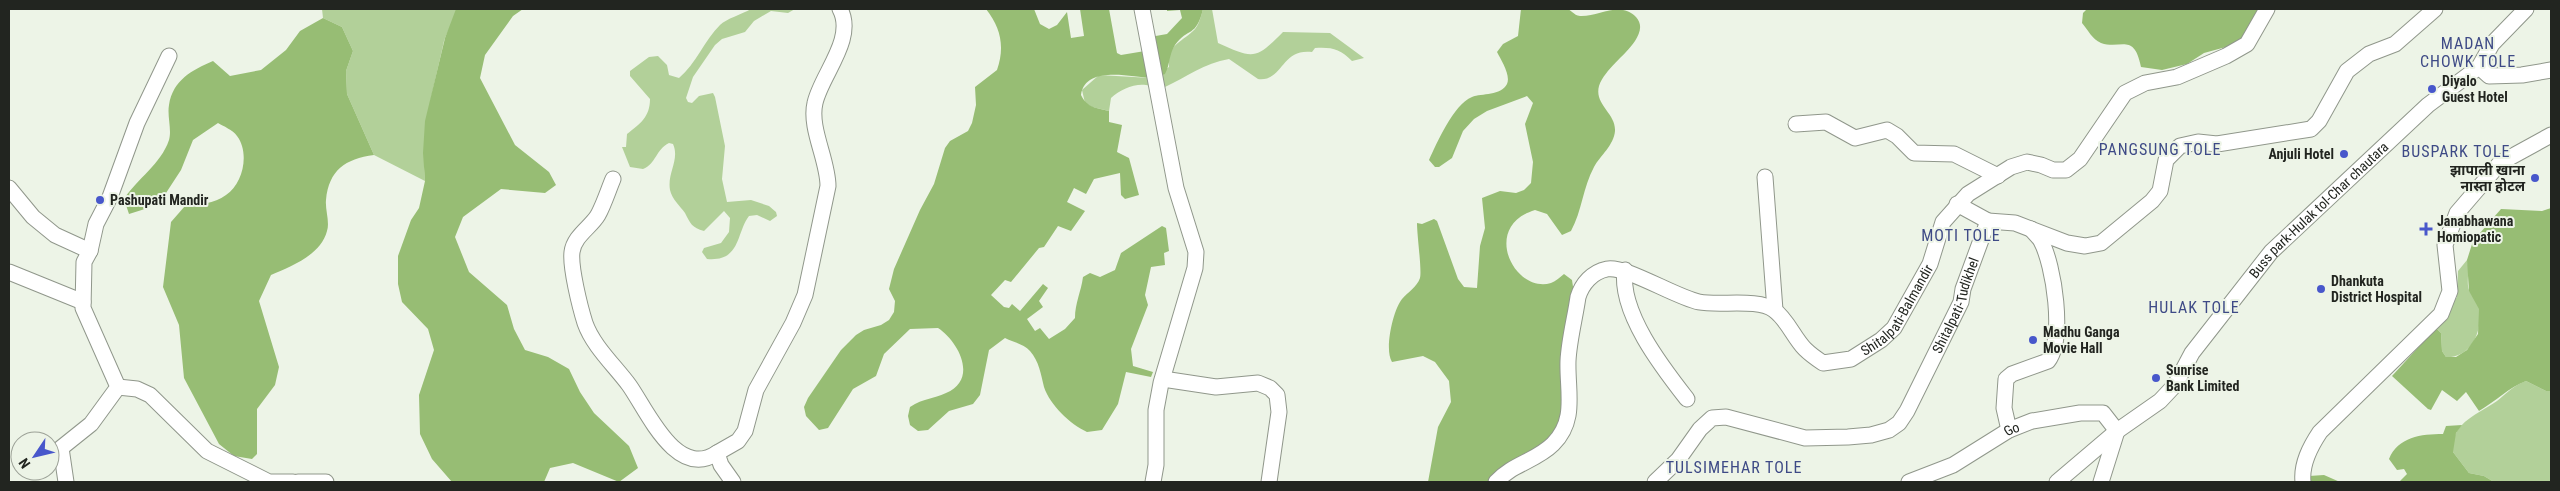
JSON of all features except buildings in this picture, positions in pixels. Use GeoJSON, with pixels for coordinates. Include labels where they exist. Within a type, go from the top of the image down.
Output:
{"type":"FeatureCollection","features":[{"type":"Feature","properties":{"kind":"street"},"geometry":{"type":"LineString","coordinates":[[613,179],[597,216],[575,243],[572,252],[578,299],[586,325],[631,388],[658,434],[668,443],[696,461],[707,460],[738,441],[745,431],[756,390],[793,323],[805,295],[828,186],[828,170],[814,118],[814,105],[841,41],[844,24],[840,9]]}},
{"type":"Feature","properties":{"kind":"street"},"geometry":{"type":"LineString","coordinates":[[1142,9],[1176,188],[1196,252],[1195,268],[1156,410],[1156,465],[1153,482]]}},
{"type":"Feature","properties":{"kind":"street","name":"Shitalpati-Balmandir"},"geometry":{"type":"LineString","coordinates":[[1775,310],[1804,349],[1823,363],[1851,359],[1881,340],[1894,328],[1930,264],[1942,222],[1968,194],[2011,167],[2027,162],[2053,170],[2066,170],[2080,159],[2125,93],[2145,83],[2178,77],[2210,65],[2248,44],[2267,9]]}},
{"type":"Feature","properties":{"kind":"street"},"geometry":{"type":"LineString","coordinates":[[1957,204],[1988,220],[2015,223],[2067,243],[2085,246],[2100,243],[2152,201],[2160,191],[2166,160],[2180,146],[2198,142],[2217,144],[2311,129],[2320,121],[2347,71],[2370,54],[2395,44],[2436,9]]}},
{"type":"Feature","properties":{"kind":"street"},"geometry":{"type":"LineString","coordinates":[[2526,9],[2492,44],[2479,67],[2490,76],[2522,75],[2551,70]]}},
{"type":"Feature","properties":{"kind":"street"},"geometry":{"type":"LineString","coordinates":[[118,387],[83,308],[84,262],[90,251],[96,224],[110,197],[137,123],[168,56]]}},
{"type":"Feature","properties":{"kind":"street","name":"Buss park-Hulak tol-Char chautara"},"geometry":{"type":"LineString","coordinates":[[2057,482],[2117,431],[2160,401],[2175,385],[2192,353],[2271,252],[2428,106],[2479,67]]}},
{"type":"Feature","properties":{"kind":"street"},"geometry":{"type":"LineString","coordinates":[[1796,124],[1826,122],[1856,138],[1887,130],[1897,136],[1914,154],[1954,154],[1998,176]]}},
{"type":"Feature","properties":{"kind":"street"},"geometry":{"type":"LineString","coordinates":[[2302,482],[2309,448],[2320,432],[2441,314],[2450,291],[2445,245],[2457,213],[2500,163],[2551,135]]}},
{"type":"Feature","properties":{"kind":"street"},"geometry":{"type":"LineString","coordinates":[[1496,482],[1514,466],[1532,458],[1552,445],[1562,434],[1569,418],[1568,361],[1582,287],[1589,279],[1607,269],[1625,270],[1665,290],[1699,302],[1761,304],[1775,310],[1765,177]]}},
{"type":"Feature","properties":{"kind":"street"},"geometry":{"type":"LineString","coordinates":[[9,188],[33,217],[55,235],[90,251]]}},
{"type":"Feature","properties":{"kind":"street","name":"Shitalpati-Tudikhel"},"geometry":{"type":"LineString","coordinates":[[1655,482],[1678,460],[1700,429],[1712,418],[1726,417],[1805,438],[1871,436],[1889,430],[1899,423],[1918,391],[1958,309],[1988,220]]}},
{"type":"Feature","properties":{"kind":"street"},"geometry":{"type":"LineString","coordinates":[[2009,430],[2004,408],[2006,379],[2012,374],[2048,361],[2057,342],[2055,298],[2047,260],[2041,240],[2031,229]]}},
{"type":"Feature","properties":{"kind":"street"},"geometry":{"type":"LineString","coordinates":[[1625,270],[1623,281],[1641,332],[1687,399]]}},
{"type":"Feature","properties":{"kind":"street"},"geometry":{"type":"LineString","coordinates":[[9,272],[82,302]]}},
{"type":"Feature","properties":{"kind":"street"},"geometry":{"type":"LineString","coordinates":[[1163,379],[1216,387],[1258,382],[1270,388],[1278,395],[1279,412],[1270,482]]}},
{"type":"Feature","properties":{"kind":"street"},"geometry":{"type":"LineString","coordinates":[[66,482],[61,448],[91,424],[118,387]]}},
{"type":"Feature","properties":{"kind":"street"},"geometry":{"type":"LineString","coordinates":[[118,387],[137,389],[150,395],[207,451],[256,473],[269,482],[293,482]]}},
{"type":"Feature","properties":{"kind":"street","name":"Go"},"geometry":{"type":"LineString","coordinates":[[1909,482],[1952,465],[2009,430],[2032,421],[2080,413],[2103,413],[2117,431]]}},
{"type":"Feature","properties":{"kind":"street"},"geometry":{"type":"LineString","coordinates":[[2101,482],[2117,431]]}},
{"type":"Feature","properties":{"kind":"street"},"geometry":{"type":"LineString","coordinates":[[717,453],[721,465],[733,482]]}},
{"type":"Feature","properties":{"kind":"street"},"geometry":{"type":"LineString","coordinates":[[298,482],[326,482]]}},
{"type":"Feature","properties":{"kind":"green space"},"geometry":{"type":"Polygon","coordinates":[[[1563,8],[1580,16],[1616,9],[1623,10],[1630,12],[1636,17],[1640,23],[1640,29],[1631,47],[1610,68],[1599,86],[1598,93],[1600,99],[1612,119],[1615,131],[1609,146],[1590,175],[1571,231],[1562,235],[1547,214],[1535,210],[1518,218],[1509,230],[1506,243],[1509,257],[1516,269],[1526,279],[1538,284],[1551,283],[1564,274],[1572,280],[1575,319],[1574,339],[1569,379],[1557,437],[1491,482],[1428,482],[1438,427],[1451,402],[1449,381],[1435,362],[1423,356],[1392,362],[1389,340],[1399,304],[1420,278],[1417,223],[1422,224],[1434,219],[1437,221],[1458,279],[1464,287],[1477,288],[1480,246],[1485,228],[1482,198],[1500,191],[1516,193],[1524,190],[1531,183],[1533,162],[1525,124],[1533,103],[1527,96],[1487,111],[1474,119],[1463,131],[1452,158],[1439,167],[1435,167],[1429,160],[1446,125],[1465,101],[1472,97],[1500,91],[1507,84],[1507,72],[1497,52],[1503,44],[1518,36],[1521,9],[1563,8]]]}},
{"type":"Feature","properties":{"kind":"green space"},"geometry":{"type":"Polygon","coordinates":[[[322,9],[456,9],[455,17],[445,37],[429,110],[425,144],[425,181],[374,155],[347,94],[346,71],[353,51],[342,27],[323,18],[322,9]]]}},
{"type":"Feature","properties":{"kind":"green space"},"geometry":{"type":"Polygon","coordinates":[[[456,9],[523,9],[513,16],[485,55],[480,78],[515,145],[549,172],[556,185],[545,193],[501,189],[463,217],[455,237],[469,272],[507,305],[514,329],[525,350],[548,357],[569,369],[580,392],[594,413],[629,446],[638,468],[619,482],[573,463],[550,468],[544,482],[452,482],[432,459],[420,434],[419,395],[434,350],[428,329],[402,302],[398,284],[398,256],[411,220],[419,208],[425,181],[423,153],[425,121],[445,38],[456,9]]]}},
{"type":"Feature","properties":{"kind":"green space"},"geometry":{"type":"Polygon","coordinates":[[[751,9],[795,9],[788,13],[771,11],[754,21],[745,32],[722,39],[715,45],[693,77],[686,98],[688,102],[692,103],[699,96],[713,93],[715,97],[725,146],[722,179],[727,202],[751,200],[769,206],[776,212],[777,216],[770,221],[757,215],[749,216],[732,251],[718,259],[707,259],[702,252],[704,248],[721,243],[729,232],[730,218],[724,211],[704,231],[694,227],[690,222],[670,190],[670,178],[675,156],[673,144],[669,143],[661,149],[647,167],[643,169],[630,167],[622,147],[626,147],[627,134],[646,115],[650,99],[630,76],[630,71],[649,57],[658,56],[667,65],[669,75],[679,78],[720,25],[751,9]]]}},
{"type":"Feature","properties":{"kind":"green space"},"geometry":{"type":"Polygon","coordinates":[[[986,9],[1034,9],[1040,24],[1049,29],[1057,25],[1067,12],[1071,38],[1084,36],[1080,9],[1109,9],[1117,53],[1121,55],[1145,51],[1151,78],[1121,75],[1100,76],[1084,86],[1081,95],[1089,105],[1109,111],[1109,122],[1122,125],[1117,152],[1129,158],[1139,195],[1125,199],[1121,195],[1120,173],[1094,179],[1086,194],[1074,188],[1067,202],[1085,211],[1071,231],[1058,226],[1044,247],[1039,248],[1011,282],[1005,280],[991,295],[1004,307],[1009,308],[1012,304],[1020,311],[1043,284],[1048,288],[1039,301],[1043,307],[1027,319],[1035,331],[1040,328],[1049,339],[1065,329],[1075,318],[1083,277],[1090,273],[1100,277],[1115,270],[1121,253],[1162,226],[1166,228],[1169,251],[1164,253],[1165,265],[1151,267],[1145,295],[1148,305],[1131,349],[1133,366],[1153,372],[1151,377],[1126,372],[1118,404],[1102,430],[1087,432],[1068,419],[1051,400],[1044,387],[1038,364],[1030,351],[1022,345],[1005,338],[989,350],[980,395],[973,404],[949,411],[928,430],[918,431],[910,425],[908,416],[910,407],[946,393],[956,387],[961,379],[963,370],[962,360],[958,351],[938,328],[910,329],[884,354],[876,376],[853,389],[828,428],[819,430],[806,416],[804,407],[808,398],[841,350],[856,335],[864,330],[881,325],[889,320],[894,312],[895,301],[889,289],[894,269],[920,210],[934,184],[945,148],[950,141],[968,131],[976,105],[975,87],[997,70],[1001,53],[1000,38],[995,23],[986,9]]]}},
{"type":"Feature","properties":{"kind":"green space"},"geometry":{"type":"Polygon","coordinates":[[[1167,9],[1203,9],[1194,28],[1175,45],[1165,74],[1156,77],[1150,37],[1167,34],[1182,18],[1180,10],[1167,11],[1167,9]]]}},
{"type":"Feature","properties":{"kind":"green space"},"geometry":{"type":"Polygon","coordinates":[[[1203,9],[1212,9],[1218,43],[1239,52],[1254,54],[1260,52],[1283,32],[1330,33],[1364,58],[1352,61],[1344,54],[1335,50],[1315,48],[1312,52],[1302,52],[1294,55],[1278,71],[1266,79],[1258,79],[1229,59],[1204,67],[1162,88],[1137,85],[1127,88],[1111,98],[1109,111],[1092,107],[1085,103],[1082,90],[1099,75],[1151,78],[1169,67],[1172,49],[1195,29],[1200,21],[1203,9]]]}},
{"type":"Feature","properties":{"kind":"green space"},"geometry":{"type":"Polygon","coordinates":[[[2087,9],[2270,9],[2244,42],[2204,53],[2187,64],[2162,70],[2141,67],[2135,49],[2131,46],[2126,44],[2108,45],[2095,39],[2082,23],[2083,13],[2087,9]]]}},
{"type":"Feature","properties":{"kind":"green space"},"geometry":{"type":"Polygon","coordinates":[[[323,18],[342,27],[353,51],[346,71],[347,94],[374,155],[347,163],[335,174],[326,200],[327,231],[318,247],[304,259],[271,275],[259,301],[279,367],[275,385],[257,409],[257,454],[252,459],[234,456],[219,444],[184,378],[179,325],[163,287],[171,222],[185,206],[216,200],[232,190],[237,184],[243,168],[244,159],[241,143],[233,132],[218,123],[193,140],[181,170],[166,193],[148,208],[129,214],[124,199],[155,164],[165,149],[170,136],[169,105],[171,96],[179,82],[191,72],[213,61],[230,76],[261,70],[286,50],[300,31],[323,18]]]}},
{"type":"Feature","properties":{"kind":"green space"},"geometry":{"type":"Polygon","coordinates":[[[2551,208],[2551,391],[2546,391],[2526,381],[2479,411],[2466,392],[2457,401],[2442,390],[2431,410],[2428,409],[2392,376],[2436,328],[2441,333],[2442,351],[2446,357],[2456,357],[2467,350],[2478,334],[2479,309],[2469,291],[2467,260],[2473,241],[2501,209],[2542,211],[2551,208]]]}},
{"type":"Feature","properties":{"kind":"green space"},"geometry":{"type":"Polygon","coordinates":[[[2467,260],[2468,287],[2478,305],[2479,325],[2474,341],[2469,348],[2463,353],[2446,357],[2442,351],[2441,333],[2436,328],[2457,297],[2458,271],[2467,260]]]}},
{"type":"Feature","properties":{"kind":"green space"},"geometry":{"type":"Polygon","coordinates":[[[2526,381],[2546,391],[2551,391],[2551,482],[2494,482],[2484,476],[2469,473],[2453,452],[2453,442],[2460,427],[2514,387],[2526,381]]]}},
{"type":"Feature","properties":{"kind":"green space"},"geometry":{"type":"Polygon","coordinates":[[[2462,425],[2456,433],[2453,452],[2469,473],[2484,476],[2494,482],[2399,482],[2407,474],[2404,469],[2397,470],[2389,459],[2398,446],[2411,438],[2443,434],[2446,426],[2462,425]]]}},
{"type":"Feature","properties":{"kind":"green space"},"geometry":{"type":"Polygon","coordinates":[[[2324,475],[2340,482],[2309,482],[2309,476],[2324,475]]]}},
{"type":"Feature","properties":{"kind":"place","name":"Diyalo Guest Hotel"},"geometry":{"type":"Point","coordinates":[2432,89]}},
{"type":"Feature","properties":{"kind":"place","name":"Anjuli Hotel"},"geometry":{"type":"Point","coordinates":[2344,154]}},
{"type":"Feature","properties":{"kind":"place","name":"झापाली खाना नास्ता होटल"},"geometry":{"type":"Point","coordinates":[2535,178]}},
{"type":"Feature","properties":{"kind":"place","name":"Pashupati Mandir"},"geometry":{"type":"Point","coordinates":[100,200]}},
{"type":"Feature","properties":{"kind":"place","name":"Janabhawana Homiopatic"},"geometry":{"type":"Point","coordinates":[2426,229]}},
{"type":"Feature","properties":{"kind":"place","name":"Dhankuta District Hospital"},"geometry":{"type":"Point","coordinates":[2321,289]}},
{"type":"Feature","properties":{"kind":"place","name":"Madhu Ganga Movie Hall"},"geometry":{"type":"Point","coordinates":[2033,340]}},
{"type":"Feature","properties":{"kind":"place","name":"Sunrise Bank Limited"},"geometry":{"type":"Point","coordinates":[2156,378]}},
{"type":"Feature","properties":{"kind":"district","name":"MADAN CHOWK TOLE"},"geometry":{"type":"Point","coordinates":[2468,52]}},
{"type":"Feature","properties":{"kind":"district","name":"PANGSUNG TOLE"},"geometry":{"type":"Point","coordinates":[2160,149]}},
{"type":"Feature","properties":{"kind":"district","name":"BUSPARK TOLE"},"geometry":{"type":"Point","coordinates":[2456,151]}},
{"type":"Feature","properties":{"kind":"district","name":"MOTI TOLE"},"geometry":{"type":"Point","coordinates":[1961,235]}},
{"type":"Feature","properties":{"kind":"district","name":"HULAK TOLE"},"geometry":{"type":"Point","coordinates":[2194,307]}},
{"type":"Feature","properties":{"kind":"district","name":"TULSIMEHAR TOLE"},"geometry":{"type":"Point","coordinates":[1734,467]}}]}
